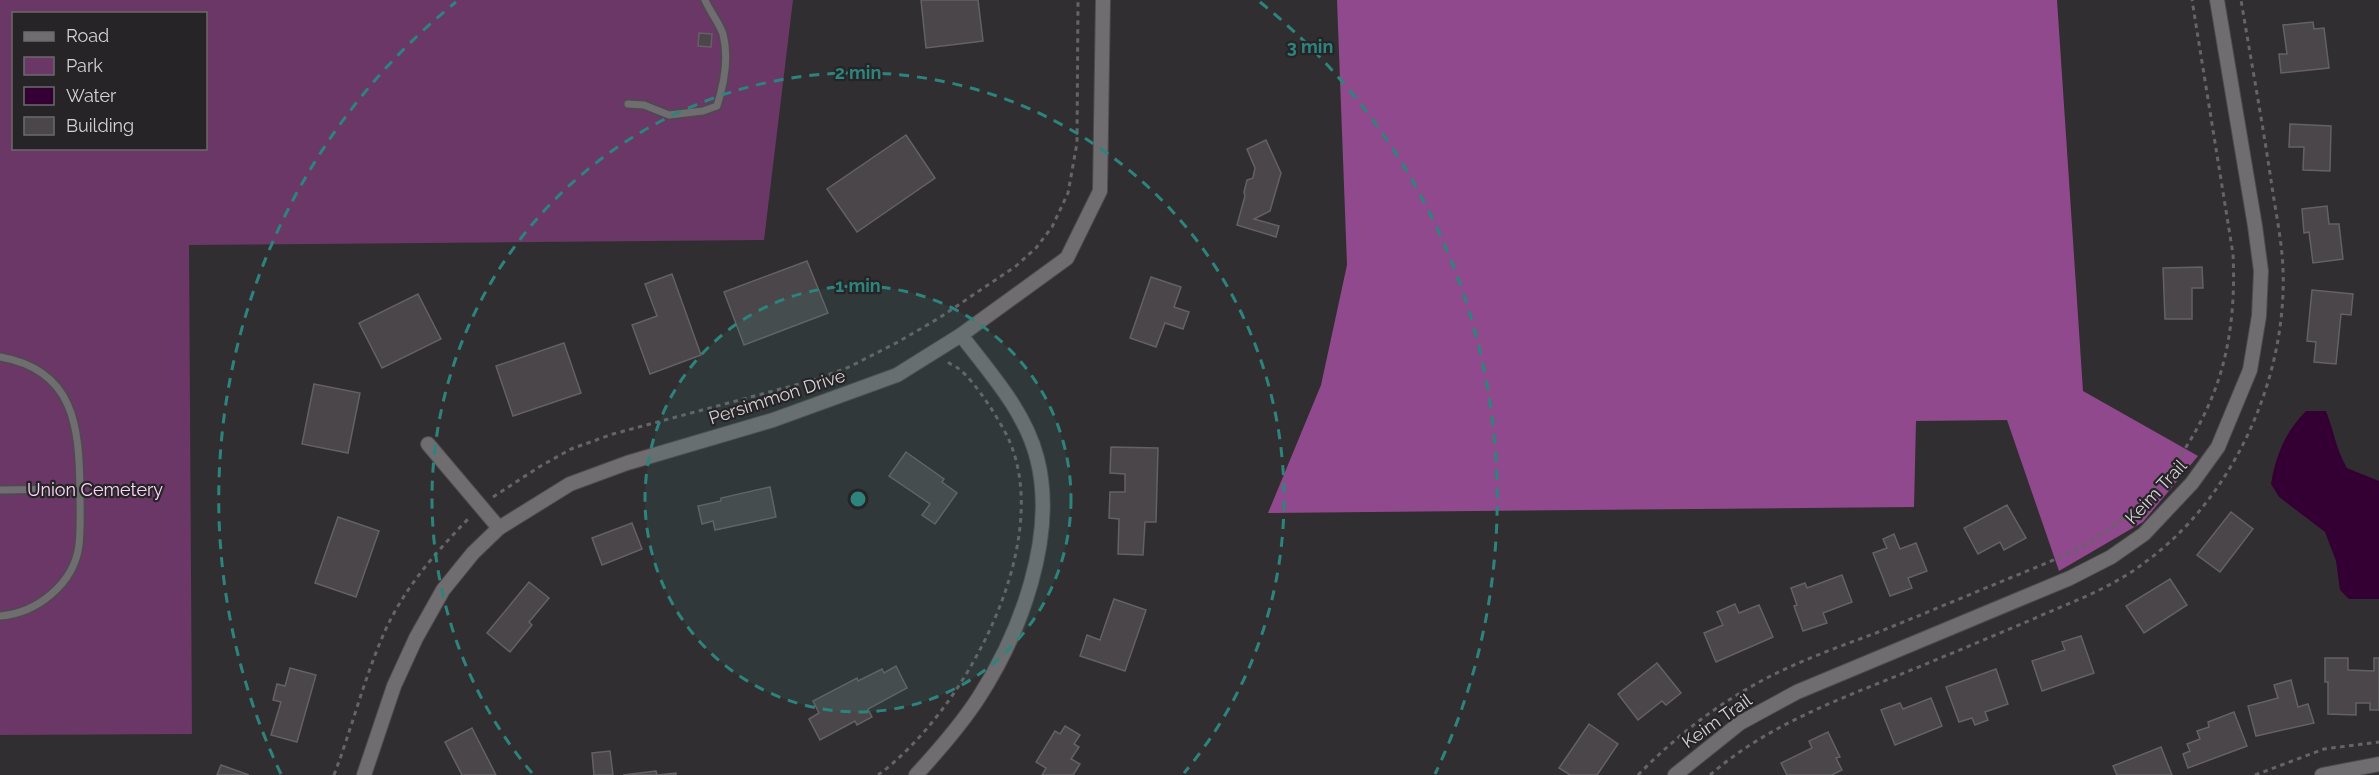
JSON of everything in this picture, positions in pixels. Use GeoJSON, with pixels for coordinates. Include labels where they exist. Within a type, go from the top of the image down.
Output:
{"type":"FeatureCollection","features":[{"type":"Feature","properties":{"kind":"street","name":"Persimmon Drive"},"geometry":{"type":"LineString","coordinates":[[364,775],[394,687],[416,638],[443,590],[473,553],[499,528],[570,484],[627,463],[773,420],[897,375],[961,335],[1066,258],[1100,191],[1103,0]]}},
{"type":"Feature","properties":{"kind":"street","name":"Keim Trail"},"geometry":{"type":"LineString","coordinates":[[1675,775],[1740,723],[1797,692],[2070,578],[2111,557],[2144,534],[2192,483],[2218,447],[2250,370],[2259,316],[2261,271],[2217,0]]}},
{"type":"Feature","properties":{"kind":"street"},"geometry":{"type":"LineString","coordinates":[[916,775],[946,742],[979,697],[1004,653],[1037,560],[1044,510],[1037,458],[1016,406],[961,335]]}},
{"type":"Feature","properties":{"kind":"street"},"geometry":{"type":"LineString","coordinates":[[428,444],[499,528]]}},
{"type":"Feature","properties":{"kind":"street"},"geometry":{"type":"LineString","coordinates":[[2322,775],[2379,764]]}},
{"type":"Feature","properties":{"kind":"lane"},"geometry":{"type":"LineString","coordinates":[[628,104],[644,105],[669,115],[703,111],[717,106],[725,69],[725,52],[723,35],[705,0]]}},
{"type":"Feature","properties":{"kind":"lane"},"geometry":{"type":"LineString","coordinates":[[0,357],[25,363],[38,370],[50,381],[67,402],[80,451],[79,547],[75,561],[69,573],[52,594],[27,610],[0,616]]}},
{"type":"Feature","properties":{"kind":"lane"},"geometry":{"type":"LineString","coordinates":[[0,490],[80,489]]}},
{"type":"Feature","properties":{"kind":"path"},"geometry":{"type":"LineString","coordinates":[[334,775],[386,630],[407,591],[432,557],[481,506],[506,487],[572,449],[613,434],[814,380],[849,367],[939,318],[1016,266],[1036,248],[1052,227],[1068,193],[1077,143],[1078,0]]}},
{"type":"Feature","properties":{"kind":"path"},"geometry":{"type":"LineString","coordinates":[[1638,775],[1677,738],[1719,705],[1764,680],[1802,662],[2082,547],[2132,510],[2159,483],[2178,459],[2194,434],[2220,375],[2232,317],[2234,284],[2233,254],[2192,0]]}},
{"type":"Feature","properties":{"kind":"path"},"geometry":{"type":"LineString","coordinates":[[1710,775],[1768,732],[1825,705],[2117,581],[2146,562],[2172,539],[2205,505],[2231,468],[2248,435],[2275,358],[2281,320],[2283,269],[2267,152],[2241,0]]}},
{"type":"Feature","properties":{"kind":"path"},"geometry":{"type":"LineString","coordinates":[[879,775],[921,735],[969,670],[1000,604],[1016,554],[1022,506],[1017,468],[1009,441],[997,418],[976,388],[959,369],[950,365],[945,359]]}},
{"type":"Feature","properties":{"kind":"path"},"geometry":{"type":"LineString","coordinates":[[2255,775],[2324,749],[2379,742]]}},
{"type":"Feature","properties":{"kind":"green space","name":"Union Cemetery"},"geometry":{"type":"Polygon","coordinates":[[[0,0],[793,0],[764,240],[189,245],[192,734],[0,735],[0,0]]]}},
{"type":"Feature","properties":{"kind":"shaded area"},"geometry":{"type":"Polygon","coordinates":[[[1337,0],[2057,0],[2083,391],[2198,456],[2143,522],[2059,571],[2007,420],[1916,421],[1914,507],[1268,513],[1321,385],[1347,265],[1337,0]]]}},
{"type":"Feature","properties":{"kind":"water"},"geometry":{"type":"Polygon","coordinates":[[[2306,411],[2326,411],[2347,468],[2379,481],[2379,599],[2349,599],[2340,590],[2336,561],[2325,532],[2279,497],[2271,484],[2282,445],[2292,427],[2306,411]]]}},
{"type":"Feature","properties":{"kind":"building"},"geometry":{"type":"Polygon","coordinates":[[[921,0],[978,0],[983,41],[926,48],[921,0]]]}},
{"type":"Feature","properties":{"kind":"building"},"geometry":{"type":"Polygon","coordinates":[[[2313,22],[2314,29],[2324,28],[2329,68],[2281,73],[2279,54],[2287,54],[2283,25],[2313,22]]]}},
{"type":"Feature","properties":{"kind":"building"},"geometry":{"type":"Polygon","coordinates":[[[699,33],[712,34],[711,47],[698,46],[699,33]]]}},
{"type":"Feature","properties":{"kind":"building"},"geometry":{"type":"Polygon","coordinates":[[[2290,124],[2331,126],[2330,171],[2303,170],[2304,147],[2289,147],[2290,124]]]}},
{"type":"Feature","properties":{"kind":"building"},"geometry":{"type":"Polygon","coordinates":[[[906,135],[935,178],[857,232],[827,189],[906,135]]]}},
{"type":"Feature","properties":{"kind":"building"},"geometry":{"type":"Polygon","coordinates":[[[1266,140],[1281,173],[1270,211],[1254,219],[1279,226],[1276,237],[1237,225],[1247,180],[1253,178],[1255,168],[1247,149],[1266,140]]]}},
{"type":"Feature","properties":{"kind":"building"},"geometry":{"type":"Polygon","coordinates":[[[2327,206],[2329,224],[2339,224],[2343,259],[2313,263],[2309,232],[2304,233],[2302,209],[2327,206]]]}},
{"type":"Feature","properties":{"kind":"building"},"geometry":{"type":"Polygon","coordinates":[[[807,261],[828,313],[744,345],[724,292],[807,261]]]}},
{"type":"Feature","properties":{"kind":"building"},"geometry":{"type":"Polygon","coordinates":[[[2202,267],[2203,288],[2192,288],[2192,319],[2165,319],[2163,268],[2202,267]]]}},
{"type":"Feature","properties":{"kind":"building"},"geometry":{"type":"Polygon","coordinates":[[[672,274],[701,355],[650,374],[632,325],[657,316],[645,284],[672,274]]]}},
{"type":"Feature","properties":{"kind":"building"},"geometry":{"type":"Polygon","coordinates":[[[1151,277],[1181,287],[1174,307],[1189,312],[1183,329],[1165,323],[1156,347],[1130,338],[1151,277]]]}},
{"type":"Feature","properties":{"kind":"building"},"geometry":{"type":"Polygon","coordinates":[[[2312,290],[2353,294],[2351,315],[2341,314],[2336,364],[2314,362],[2316,342],[2307,341],[2312,290]]]}},
{"type":"Feature","properties":{"kind":"building"},"geometry":{"type":"Polygon","coordinates":[[[418,294],[441,339],[382,368],[359,323],[418,294]]]}},
{"type":"Feature","properties":{"kind":"building"},"geometry":{"type":"Polygon","coordinates":[[[564,343],[581,393],[513,416],[496,366],[564,343]]]}},
{"type":"Feature","properties":{"kind":"building"},"geometry":{"type":"Polygon","coordinates":[[[314,384],[360,393],[348,453],[302,444],[314,384]]]}},
{"type":"Feature","properties":{"kind":"building"},"geometry":{"type":"Polygon","coordinates":[[[1111,447],[1158,448],[1156,522],[1145,522],[1143,555],[1118,554],[1119,519],[1109,518],[1110,492],[1125,492],[1125,474],[1110,473],[1111,447]]]}},
{"type":"Feature","properties":{"kind":"building"},"geometry":{"type":"Polygon","coordinates":[[[906,452],[944,479],[942,482],[957,493],[935,524],[922,515],[930,504],[889,476],[906,452]]]}},
{"type":"Feature","properties":{"kind":"building"},"geometry":{"type":"Polygon","coordinates":[[[770,487],[776,517],[715,530],[713,521],[702,524],[698,506],[721,501],[721,498],[770,487]]]}},
{"type":"Feature","properties":{"kind":"building"},"geometry":{"type":"Polygon","coordinates":[[[2007,505],[2026,538],[2004,550],[2000,542],[1978,554],[1964,528],[2007,505]]]}},
{"type":"Feature","properties":{"kind":"building"},"geometry":{"type":"Polygon","coordinates":[[[2231,512],[2253,529],[2220,572],[2197,555],[2231,512]]]}},
{"type":"Feature","properties":{"kind":"building"},"geometry":{"type":"Polygon","coordinates":[[[338,517],[379,531],[356,597],[315,583],[338,517]]]}},
{"type":"Feature","properties":{"kind":"building"},"geometry":{"type":"Polygon","coordinates":[[[632,523],[642,549],[602,565],[592,538],[632,523]]]}},
{"type":"Feature","properties":{"kind":"building"},"geometry":{"type":"Polygon","coordinates":[[[1894,534],[1900,549],[1916,543],[1927,571],[1908,578],[1912,588],[1890,596],[1873,553],[1887,548],[1883,539],[1894,534]]]}},
{"type":"Feature","properties":{"kind":"building"},"geometry":{"type":"Polygon","coordinates":[[[1842,575],[1852,602],[1823,613],[1827,623],[1803,631],[1794,606],[1797,605],[1791,588],[1805,583],[1807,588],[1842,575]]]}},
{"type":"Feature","properties":{"kind":"building"},"geometry":{"type":"Polygon","coordinates":[[[2170,579],[2187,605],[2144,633],[2126,606],[2170,579]]]}},
{"type":"Feature","properties":{"kind":"building"},"geometry":{"type":"Polygon","coordinates":[[[529,582],[549,598],[529,622],[532,625],[510,652],[487,633],[529,582]]]}},
{"type":"Feature","properties":{"kind":"building"},"geometry":{"type":"Polygon","coordinates":[[[1114,599],[1146,610],[1125,671],[1080,656],[1087,635],[1100,640],[1114,599]]]}},
{"type":"Feature","properties":{"kind":"building"},"geometry":{"type":"Polygon","coordinates":[[[1735,604],[1739,613],[1759,605],[1773,637],[1716,662],[1704,633],[1723,625],[1717,612],[1735,604]]]}},
{"type":"Feature","properties":{"kind":"building"},"geometry":{"type":"Polygon","coordinates":[[[2081,636],[2094,673],[2042,691],[2032,661],[2065,650],[2062,642],[2081,636]]]}},
{"type":"Feature","properties":{"kind":"building"},"geometry":{"type":"Polygon","coordinates":[[[2325,658],[2348,658],[2348,670],[2374,671],[2374,658],[2379,658],[2379,710],[2370,710],[2370,703],[2356,703],[2356,715],[2328,714],[2325,658]]]}},
{"type":"Feature","properties":{"kind":"building"},"geometry":{"type":"Polygon","coordinates":[[[1657,663],[1681,693],[1666,705],[1662,701],[1638,720],[1618,694],[1657,663]]]}},
{"type":"Feature","properties":{"kind":"building"},"geometry":{"type":"Polygon","coordinates":[[[896,666],[907,688],[868,709],[872,717],[857,725],[855,721],[820,740],[809,719],[819,713],[813,701],[857,678],[858,681],[882,669],[884,673],[896,666]]]}},
{"type":"Feature","properties":{"kind":"building"},"geometry":{"type":"Polygon","coordinates":[[[290,668],[316,675],[297,742],[271,735],[281,702],[273,700],[277,684],[285,686],[290,668]]]}},
{"type":"Feature","properties":{"kind":"building"},"geometry":{"type":"Polygon","coordinates":[[[1996,669],[2008,704],[1985,712],[1988,720],[1975,725],[1972,718],[1959,722],[1946,687],[1996,669]]]}},
{"type":"Feature","properties":{"kind":"building"},"geometry":{"type":"Polygon","coordinates":[[[2291,680],[2298,707],[2308,704],[2314,723],[2256,736],[2248,706],[2278,698],[2274,685],[2291,680]]]}},
{"type":"Feature","properties":{"kind":"building"},"geometry":{"type":"Polygon","coordinates":[[[1931,698],[1942,726],[1895,745],[1881,710],[1900,703],[1903,709],[1931,698]]]}},
{"type":"Feature","properties":{"kind":"building"},"geometry":{"type":"Polygon","coordinates":[[[2234,712],[2247,746],[2188,768],[2183,754],[2190,751],[2187,744],[2200,739],[2197,731],[2209,727],[2208,722],[2234,712]]]}},
{"type":"Feature","properties":{"kind":"building"},"geometry":{"type":"Polygon","coordinates":[[[1589,724],[1618,744],[1597,775],[1570,775],[1559,768],[1589,724]]]}},
{"type":"Feature","properties":{"kind":"building"},"geometry":{"type":"Polygon","coordinates":[[[1065,726],[1080,735],[1074,744],[1079,747],[1071,759],[1080,764],[1073,775],[1042,775],[1046,768],[1036,762],[1055,731],[1060,734],[1065,726]]]}},
{"type":"Feature","properties":{"kind":"building"},"geometry":{"type":"Polygon","coordinates":[[[472,728],[496,775],[462,775],[445,742],[472,728]]]}},
{"type":"Feature","properties":{"kind":"building"},"geometry":{"type":"Polygon","coordinates":[[[1828,732],[1840,757],[1836,758],[1842,770],[1832,775],[1787,775],[1781,763],[1812,748],[1809,741],[1828,732]]]}},
{"type":"Feature","properties":{"kind":"building"},"geometry":{"type":"Polygon","coordinates":[[[2161,747],[2172,775],[2117,775],[2113,766],[2161,747]]]}},
{"type":"Feature","properties":{"kind":"building"},"geometry":{"type":"Polygon","coordinates":[[[610,751],[613,775],[594,775],[592,753],[610,751]]]}},
{"type":"Feature","properties":{"kind":"building"},"geometry":{"type":"Polygon","coordinates":[[[221,765],[249,775],[217,775],[221,765]]]}},
{"type":"Feature","properties":{"kind":"building"},"geometry":{"type":"Polygon","coordinates":[[[656,771],[657,775],[623,775],[656,771]]]}}]}
